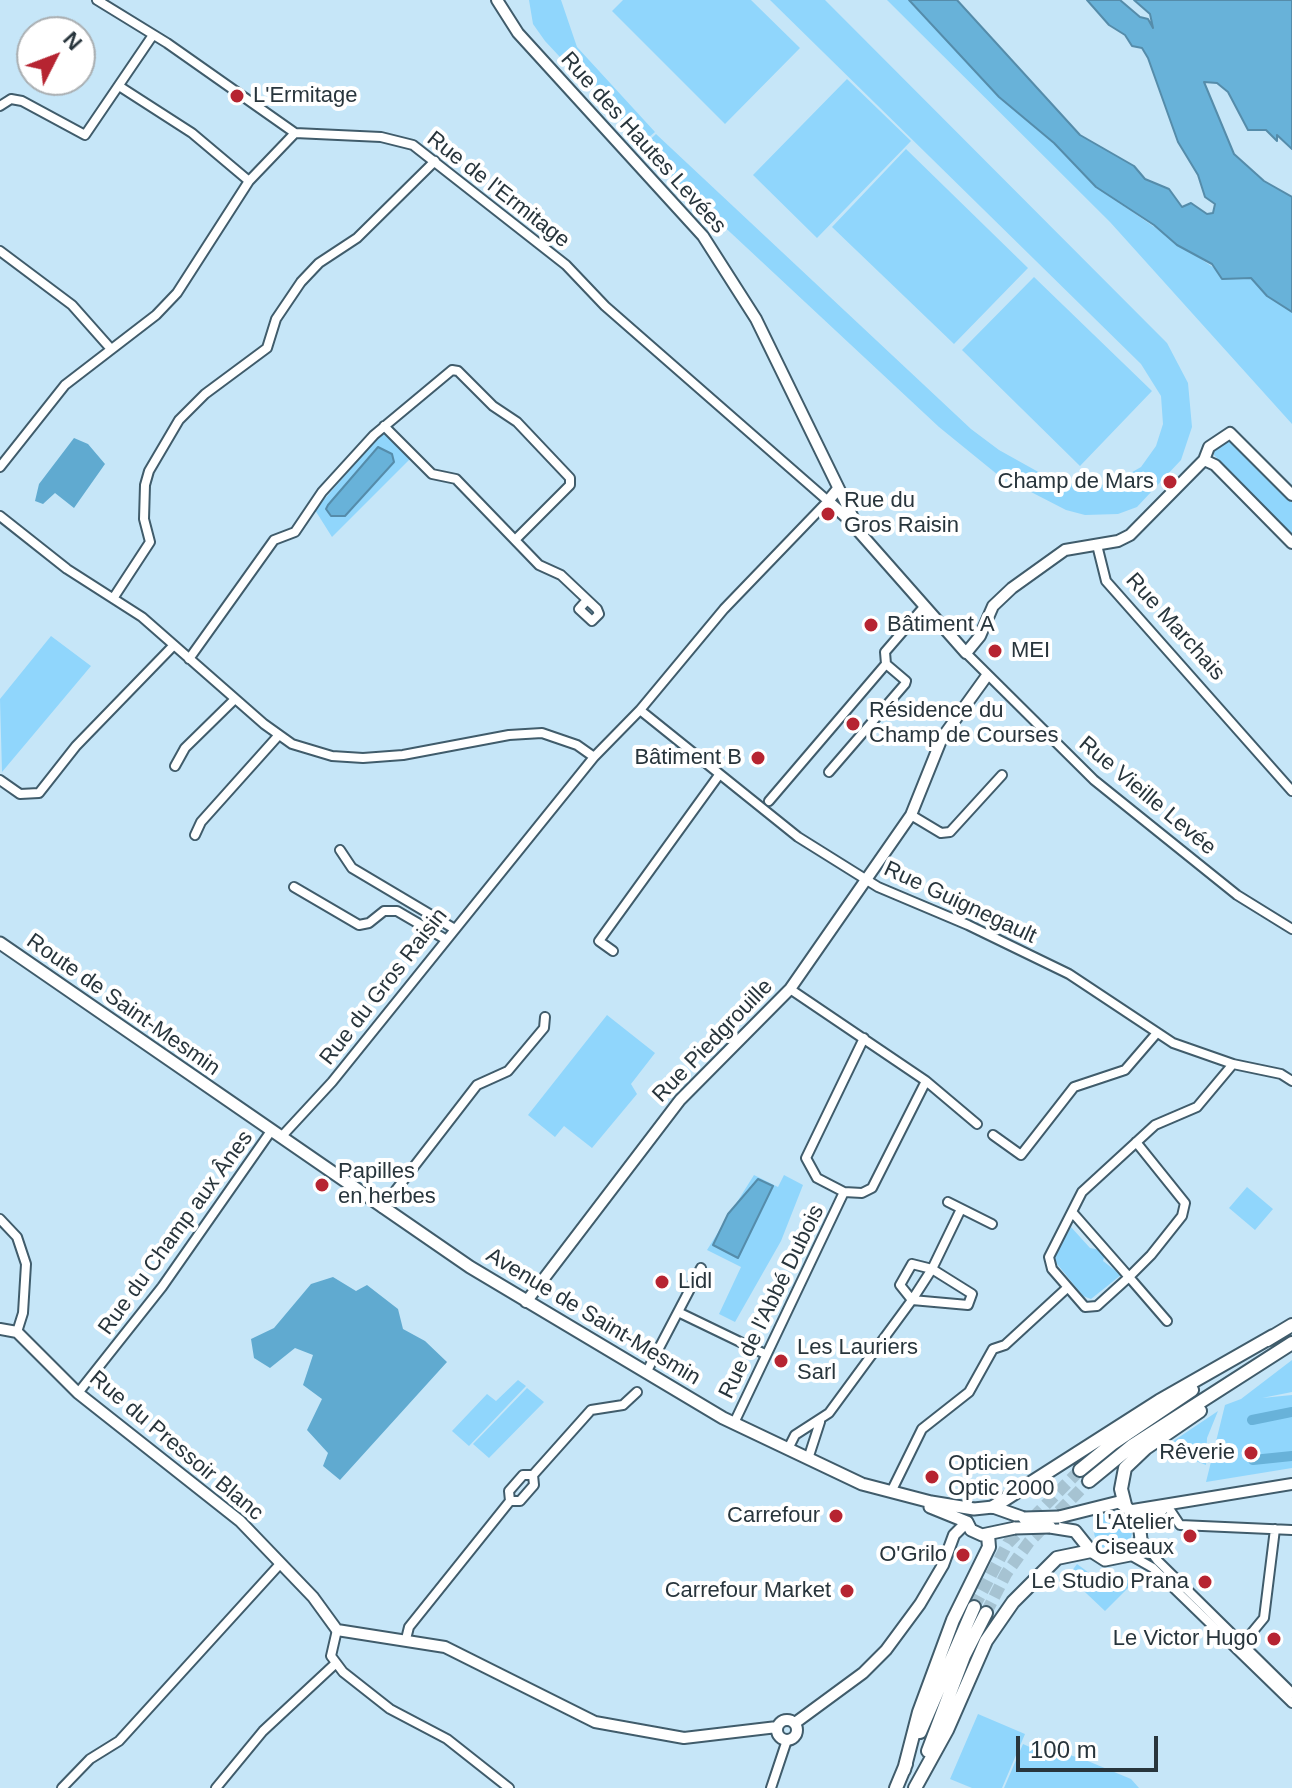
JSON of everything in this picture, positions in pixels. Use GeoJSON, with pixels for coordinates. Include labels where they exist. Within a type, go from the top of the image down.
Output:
{"type":"FeatureCollection","features":[{"type":"Feature","properties":{"kind":"main road","name":"Route de Saint-Mesmin"},"geometry":{"type":"LineString","coordinates":[[0,943],[223,1098]]}},
{"type":"Feature","properties":{"kind":"main road","name":"Avenue de Saint-Mesmin"},"geometry":{"type":"LineString","coordinates":[[223,1098],[382,1208],[526,1302],[734,1423],[862,1484],[904,1496],[974,1509],[993,1507],[1024,1518],[1059,1517],[1089,1511],[1104,1503],[1129,1507]]}},
{"type":"Feature","properties":{"kind":"main road"},"geometry":{"type":"LineString","coordinates":[[993,1507],[1159,1401],[1292,1325]]}},
{"type":"Feature","properties":{"kind":"main road"},"geometry":{"type":"LineString","coordinates":[[1080,1470],[1112,1444],[1273,1336]]}},
{"type":"Feature","properties":{"kind":"main road"},"geometry":{"type":"LineString","coordinates":[[1089,1481],[1133,1445],[1287,1346]]}},
{"type":"Feature","properties":{"kind":"main road"},"geometry":{"type":"LineString","coordinates":[[904,1496],[967,1522],[977,1534],[988,1535],[1015,1528],[1070,1528],[1081,1536],[1091,1551],[1105,1560],[1130,1555],[1142,1534],[1129,1507],[1121,1476],[1131,1462],[1287,1346]]}},
{"type":"Feature","properties":{"kind":"main road"},"geometry":{"type":"LineString","coordinates":[[967,1522],[974,1509]]}},
{"type":"Feature","properties":{"kind":"main road"},"geometry":{"type":"LineString","coordinates":[[904,1770],[919,1712],[953,1620],[989,1547],[988,1535]]}},
{"type":"Feature","properties":{"kind":"main road"},"geometry":{"type":"LineString","coordinates":[[914,1788],[947,1730],[986,1641],[1013,1602],[1057,1558],[1091,1551]]}},
{"type":"Feature","properties":{"kind":"main road"},"geometry":{"type":"LineString","coordinates":[[896,1788],[974,1607]]}},
{"type":"Feature","properties":{"kind":"main road"},"geometry":{"type":"LineString","coordinates":[[914,1788],[964,1656],[986,1613]]}},
{"type":"Feature","properties":{"kind":"street"},"geometry":{"type":"LineString","coordinates":[[0,467],[65,385],[156,315],[177,293],[249,181],[295,133],[97,0]]}},
{"type":"Feature","properties":{"kind":"street","name":"Rue des Hautes Levées"},"geometry":{"type":"LineString","coordinates":[[497,0],[518,33],[703,236],[756,319],[860,532]]}},
{"type":"Feature","properties":{"kind":"street"},"geometry":{"type":"LineString","coordinates":[[0,106],[11,99],[22,101],[85,135],[153,35]]}},
{"type":"Feature","properties":{"kind":"street"},"geometry":{"type":"LineString","coordinates":[[119,86],[192,133],[249,181]]}},
{"type":"Feature","properties":{"kind":"street","name":"Rue de l'Ermitage"},"geometry":{"type":"LineString","coordinates":[[295,133],[401,140],[435,161],[566,265],[605,306],[828,501]]}},
{"type":"Feature","properties":{"kind":"street"},"geometry":{"type":"LineString","coordinates":[[114,597],[150,542],[144,519],[145,485],[179,420],[205,394],[267,348],[276,319],[301,282],[319,263],[357,238],[435,161]]}},
{"type":"Feature","properties":{"kind":"street"},"geometry":{"type":"LineString","coordinates":[[0,251],[72,305],[111,349]]}},
{"type":"Feature","properties":{"kind":"street"},"geometry":{"type":"LineString","coordinates":[[189,659],[274,540],[295,532],[322,492],[384,426],[452,370],[458,371],[493,406],[517,422],[571,482],[515,540]]}},
{"type":"Feature","properties":{"kind":"street"},"geometry":{"type":"LineString","coordinates":[[384,426],[432,474],[456,479],[539,565],[561,575],[587,600]]}},
{"type":"Feature","properties":{"kind":"street"},"geometry":{"type":"LineString","coordinates":[[966,653],[980,636],[993,606],[1012,588],[1065,550],[1130,535],[1204,460],[1209,447],[1230,433],[1292,495]]}},
{"type":"Feature","properties":{"kind":"street"},"geometry":{"type":"LineString","coordinates":[[1204,460],[1215,465],[1292,543]]}},
{"type":"Feature","properties":{"kind":"street"},"geometry":{"type":"LineString","coordinates":[[828,501],[837,490]]}},
{"type":"Feature","properties":{"kind":"street","name":"Rue Vieille Levée"},"geometry":{"type":"LineString","coordinates":[[828,501],[860,532],[986,677],[1094,780],[1237,895],[1292,929]]}},
{"type":"Feature","properties":{"kind":"street","name":"Rue du Gros Raisin"},"geometry":{"type":"LineString","coordinates":[[277,1133],[332,1082],[453,928],[594,757],[640,710],[724,609],[828,501]]}},
{"type":"Feature","properties":{"kind":"street"},"geometry":{"type":"LineString","coordinates":[[0,516],[67,569],[114,597],[278,736],[308,751],[363,758],[403,755],[509,735],[542,733],[577,745],[594,757]]}},
{"type":"Feature","properties":{"kind":"street","name":"Rue Marchais"},"geometry":{"type":"LineString","coordinates":[[1097,545],[1106,581],[1292,791]]}},
{"type":"Feature","properties":{"kind":"street"},"geometry":{"type":"LineString","coordinates":[[829,772],[905,684],[906,681],[886,664],[885,652],[923,608]]}},
{"type":"Feature","properties":{"kind":"street"},"geometry":{"type":"LineString","coordinates":[[0,780],[20,794],[39,793],[76,746],[174,645]]}},
{"type":"Feature","properties":{"kind":"street"},"geometry":{"type":"LineString","coordinates":[[769,801],[886,664]]}},
{"type":"Feature","properties":{"kind":"street","name":"Rue Piedgrouille"},"geometry":{"type":"LineString","coordinates":[[526,1302],[680,1100],[790,989],[911,815],[942,738],[986,677]]}},
{"type":"Feature","properties":{"kind":"street"},"geometry":{"type":"LineString","coordinates":[[175,766],[185,748],[235,699]]}},
{"type":"Feature","properties":{"kind":"street","name":"Rue Guignegault"},"geometry":{"type":"LineString","coordinates":[[640,710],[798,837],[864,879],[1069,974],[1156,1034],[1192,1051],[1233,1064],[1263,1069],[1292,1081]]}},
{"type":"Feature","properties":{"kind":"street"},"geometry":{"type":"LineString","coordinates":[[195,835],[201,822],[278,736]]}},
{"type":"Feature","properties":{"kind":"street"},"geometry":{"type":"LineString","coordinates":[[613,951],[599,941],[719,775]]}},
{"type":"Feature","properties":{"kind":"street"},"geometry":{"type":"LineString","coordinates":[[911,815],[941,833],[950,832],[1002,775]]}},
{"type":"Feature","properties":{"kind":"street"},"geometry":{"type":"LineString","coordinates":[[340,850],[352,868],[453,928]]}},
{"type":"Feature","properties":{"kind":"street"},"geometry":{"type":"LineString","coordinates":[[294,887],[359,925],[369,923],[384,911],[397,911],[445,939]]}},
{"type":"Feature","properties":{"kind":"street"},"geometry":{"type":"LineString","coordinates":[[790,989],[926,1081],[977,1124]]}},
{"type":"Feature","properties":{"kind":"street"},"geometry":{"type":"LineString","coordinates":[[382,1208],[477,1085],[505,1074],[544,1028],[545,1017]]}},
{"type":"Feature","properties":{"kind":"street"},"geometry":{"type":"LineString","coordinates":[[993,1135],[1021,1155],[1074,1087],[1125,1070],[1156,1034]]}},
{"type":"Feature","properties":{"kind":"street","name":"Rue de l'Abbé Dubois"},"geometry":{"type":"LineString","coordinates":[[734,1423],[844,1192],[817,1178],[806,1158],[864,1038]]}},
{"type":"Feature","properties":{"kind":"street"},"geometry":{"type":"LineString","coordinates":[[1136,1142],[1183,1196],[1186,1209],[1151,1255],[1090,1309],[1049,1266],[1049,1257],[1082,1192],[1136,1142],[1155,1125],[1197,1107],[1233,1064]]}},
{"type":"Feature","properties":{"kind":"street"},"geometry":{"type":"LineString","coordinates":[[844,1192],[862,1193],[872,1188],[926,1081]]}},
{"type":"Feature","properties":{"kind":"street","name":"Rue du Champ aux Ânes"},"geometry":{"type":"LineString","coordinates":[[78,1393],[277,1133]]}},
{"type":"Feature","properties":{"kind":"street"},"geometry":{"type":"LineString","coordinates":[[1026,1149],[1034,1156]]}},
{"type":"Feature","properties":{"kind":"street"},"geometry":{"type":"LineString","coordinates":[[948,1202],[992,1224]]}},
{"type":"Feature","properties":{"kind":"street"},"geometry":{"type":"LineString","coordinates":[[808,1459],[820,1422],[912,1300],[932,1269],[961,1209]]}},
{"type":"Feature","properties":{"kind":"street"},"geometry":{"type":"LineString","coordinates":[[1072,1212],[1167,1321]]}},
{"type":"Feature","properties":{"kind":"street"},"geometry":{"type":"LineString","coordinates":[[0,1219],[17,1237],[26,1264],[23,1313],[17,1332],[0,1329]]}},
{"type":"Feature","properties":{"kind":"street"},"geometry":{"type":"LineString","coordinates":[[912,1264],[932,1269],[972,1294],[968,1305],[912,1300],[900,1285],[912,1264]]}},
{"type":"Feature","properties":{"kind":"street"},"geometry":{"type":"LineString","coordinates":[[646,1373],[701,1268]]}},
{"type":"Feature","properties":{"kind":"street"},"geometry":{"type":"LineString","coordinates":[[891,1492],[922,1429],[969,1392],[993,1349],[1005,1345],[1067,1288]]}},
{"type":"Feature","properties":{"kind":"street"},"geometry":{"type":"LineString","coordinates":[[678,1312],[765,1354]]}},
{"type":"Feature","properties":{"kind":"street","name":"Rue du Pressoir Blanc"},"geometry":{"type":"LineString","coordinates":[[17,1332],[78,1393],[240,1521],[313,1597],[337,1630]]}},
{"type":"Feature","properties":{"kind":"street"},"geometry":{"type":"LineString","coordinates":[[510,1501],[520,1501],[534,1485],[533,1475],[591,1410],[623,1405],[637,1392]]}},
{"type":"Feature","properties":{"kind":"street"},"geometry":{"type":"LineString","coordinates":[[788,1449],[795,1435],[820,1422]]}},
{"type":"Feature","properties":{"kind":"street"},"geometry":{"type":"LineString","coordinates":[[406,1639],[412,1624],[510,1501],[509,1491],[523,1475],[533,1475]]}},
{"type":"Feature","properties":{"kind":"street"},"geometry":{"type":"LineString","coordinates":[[1129,1507],[1167,1507],[1292,1484]]}},
{"type":"Feature","properties":{"kind":"street"},"geometry":{"type":"LineString","coordinates":[[1167,1507],[1180,1525],[1292,1530]]}},
{"type":"Feature","properties":{"kind":"street"},"geometry":{"type":"LineString","coordinates":[[1167,1507],[1142,1534],[1161,1565],[1292,1703]]}},
{"type":"Feature","properties":{"kind":"street"},"geometry":{"type":"LineString","coordinates":[[795,1723],[863,1673],[886,1650],[920,1604],[943,1565],[954,1535],[967,1522]]}},
{"type":"Feature","properties":{"kind":"street"},"geometry":{"type":"LineString","coordinates":[[1240,1646],[1264,1618],[1275,1529]]}},
{"type":"Feature","properties":{"kind":"street"},"geometry":{"type":"LineString","coordinates":[[1130,1555],[1153,1568],[1292,1693]]}},
{"type":"Feature","properties":{"kind":"street"},"geometry":{"type":"LineString","coordinates":[[62,1788],[90,1759],[119,1741],[280,1564]]}},
{"type":"Feature","properties":{"kind":"street"},"geometry":{"type":"LineString","coordinates":[[509,1788],[447,1739],[367,1693],[335,1664],[330,1649],[337,1630],[445,1647],[595,1722],[684,1738],[777,1727],[784,1720],[795,1723]]}},
{"type":"Feature","properties":{"kind":"street"},"geometry":{"type":"LineString","coordinates":[[216,1788],[263,1731],[335,1664]]}},
{"type":"Feature","properties":{"kind":"street"},"geometry":{"type":"LineString","coordinates":[[771,1788],[787,1740],[797,1734],[795,1723]]}},
{"type":"Feature","properties":{"kind":"street"},"geometry":{"type":"LineString","coordinates":[[777,1727],[779,1736],[787,1740]]}},
{"type":"Feature","properties":{"kind":"shaded area"},"geometry":{"type":"Polygon","coordinates":[[[529,0],[561,0],[577,47],[655,132],[641,144],[545,41],[533,24],[529,0]]]}},
{"type":"Feature","properties":{"kind":"shaded area"},"geometry":{"type":"Polygon","coordinates":[[[623,0],[751,0],[800,48],[725,124],[612,11],[623,0]]]}},
{"type":"Feature","properties":{"kind":"shaded area"},"geometry":{"type":"Polygon","coordinates":[[[770,0],[825,0],[1167,343],[1188,383],[1192,427],[1181,460],[1137,507],[1118,514],[1085,515],[1066,510],[998,475],[939,427],[672,178],[643,146],[656,134],[971,429],[999,450],[1042,474],[1068,483],[1101,485],[1115,482],[1141,467],[1156,446],[1163,424],[1161,396],[1141,364],[770,0]]]}},
{"type":"Feature","properties":{"kind":"shaded area"},"geometry":{"type":"Polygon","coordinates":[[[887,0],[909,0],[999,97],[1054,143],[1096,187],[1220,272],[1229,277],[1251,278],[1267,296],[1292,312],[1292,424],[1110,222],[887,0]]]}},
{"type":"Feature","properties":{"kind":"shaded area"},"geometry":{"type":"Polygon","coordinates":[[[909,0],[957,0],[1080,135],[1134,166],[1145,179],[1169,189],[1182,207],[1191,203],[1207,214],[1213,213],[1215,204],[1205,197],[1198,175],[1178,142],[1148,58],[1142,48],[1132,46],[1125,35],[1109,25],[1087,0],[1120,0],[1140,17],[1148,19],[1153,28],[1150,14],[1134,0],[1292,0],[1292,149],[1277,135],[1277,141],[1266,130],[1248,130],[1228,92],[1217,83],[1204,82],[1234,154],[1264,181],[1292,197],[1292,312],[1267,296],[1251,278],[1222,279],[1212,264],[1177,245],[1154,225],[1096,187],[1054,143],[999,97],[909,0]]]}},
{"type":"Feature","properties":{"kind":"shaded area"},"geometry":{"type":"Polygon","coordinates":[[[847,79],[911,141],[817,238],[753,175],[847,79]]]}},
{"type":"Feature","properties":{"kind":"shaded area"},"geometry":{"type":"Polygon","coordinates":[[[906,149],[1028,268],[954,344],[832,227],[906,149]]]}},
{"type":"Feature","properties":{"kind":"shaded area"},"geometry":{"type":"Polygon","coordinates":[[[1034,277],[1152,391],[1080,466],[962,350],[1034,277]]]}},
{"type":"Feature","properties":{"kind":"shaded area"},"geometry":{"type":"Polygon","coordinates":[[[382,433],[387,433],[411,458],[332,537],[315,510],[382,433]]]}},
{"type":"Feature","properties":{"kind":"shaded area"},"geometry":{"type":"Polygon","coordinates":[[[74,438],[88,444],[105,464],[74,508],[55,493],[43,504],[35,501],[39,484],[74,438]]]}},
{"type":"Feature","properties":{"kind":"shaded area"},"geometry":{"type":"Polygon","coordinates":[[[1223,440],[1230,440],[1292,502],[1292,536],[1214,455],[1214,449],[1223,440]]]}},
{"type":"Feature","properties":{"kind":"shaded area"},"geometry":{"type":"Polygon","coordinates":[[[378,447],[392,454],[394,462],[345,516],[331,516],[326,509],[328,505],[378,447]]]}},
{"type":"Feature","properties":{"kind":"shaded area"},"geometry":{"type":"Polygon","coordinates":[[[51,636],[91,666],[2,772],[0,699],[51,636]]]}},
{"type":"Feature","properties":{"kind":"shaded area"},"geometry":{"type":"Polygon","coordinates":[[[607,1015],[655,1053],[631,1084],[637,1094],[592,1148],[564,1126],[555,1137],[528,1115],[607,1015]]]}},
{"type":"Feature","properties":{"kind":"shaded area"},"geometry":{"type":"Polygon","coordinates":[[[754,1175],[778,1187],[784,1175],[803,1185],[781,1241],[735,1322],[719,1314],[741,1267],[707,1250],[754,1175]]]}},
{"type":"Feature","properties":{"kind":"shaded area"},"geometry":{"type":"Polygon","coordinates":[[[758,1179],[773,1186],[738,1258],[713,1245],[728,1214],[758,1179]]]}},
{"type":"Feature","properties":{"kind":"shaded area"},"geometry":{"type":"Polygon","coordinates":[[[1247,1187],[1273,1209],[1255,1230],[1229,1208],[1247,1187]]]}},
{"type":"Feature","properties":{"kind":"shaded area"},"geometry":{"type":"Polygon","coordinates":[[[1071,1227],[1090,1248],[1101,1250],[1105,1254],[1103,1261],[1121,1275],[1091,1299],[1083,1296],[1053,1259],[1071,1227]]]}},
{"type":"Feature","properties":{"kind":"shaded area"},"geometry":{"type":"Polygon","coordinates":[[[333,1277],[356,1291],[367,1285],[398,1309],[403,1329],[425,1341],[447,1362],[340,1480],[323,1466],[328,1453],[307,1430],[322,1399],[303,1385],[313,1355],[295,1348],[270,1368],[254,1358],[251,1339],[274,1328],[311,1284],[333,1277]]]}},
{"type":"Feature","properties":{"kind":"shaded area"},"geometry":{"type":"Polygon","coordinates":[[[1292,1360],[1292,1392],[1262,1398],[1292,1395],[1292,1468],[1206,1482],[1225,1405],[1241,1399],[1292,1360]]]}},
{"type":"Feature","properties":{"kind":"shaded area"},"geometry":{"type":"Polygon","coordinates":[[[518,1380],[526,1386],[469,1446],[452,1431],[487,1394],[496,1401],[518,1380]]]}},
{"type":"Feature","properties":{"kind":"shaded area"},"geometry":{"type":"Polygon","coordinates":[[[527,1388],[544,1402],[489,1458],[473,1444],[527,1388]]]}},
{"type":"Feature","properties":{"kind":"shaded area"},"geometry":{"type":"Polygon","coordinates":[[[1218,1411],[1207,1438],[1206,1465],[1163,1448],[1218,1411]]]}},
{"type":"Feature","properties":{"kind":"shaded area"},"geometry":{"type":"Polygon","coordinates":[[[1113,1512],[1126,1518],[1132,1531],[1126,1544],[1113,1550],[1100,1544],[1094,1531],[1100,1518],[1113,1512]]]}},
{"type":"Feature","properties":{"kind":"shaded area"},"geometry":{"type":"Polygon","coordinates":[[[1077,1564],[1096,1578],[1106,1581],[1126,1579],[1132,1584],[1105,1611],[1068,1576],[1077,1564]]]}},
{"type":"Feature","properties":{"kind":"shaded area"},"geometry":{"type":"Polygon","coordinates":[[[978,1714],[1025,1734],[1002,1788],[972,1788],[950,1779],[978,1714]]]}},
{"type":"Feature","properties":{"kind":"shaded area"},"geometry":{"type":"Polygon","coordinates":[[[1023,1744],[1052,1757],[1066,1754],[1083,1759],[1131,1779],[1139,1788],[1004,1788],[1023,1744]]]}},
{"type":"Feature","properties":{"kind":"waterway"},"geometry":{"type":"LineString","coordinates":[[1252,1420],[1292,1412]]}},
{"type":"Feature","properties":{"kind":"waterway"},"geometry":{"type":"LineString","coordinates":[[1253,1460],[1292,1456]]}},
{"type":"Feature","properties":{"kind":"tunnel"},"geometry":{"type":"LineString","coordinates":[[974,1607],[1008,1543],[1080,1470]]}},
{"type":"Feature","properties":{"kind":"tunnel"},"geometry":{"type":"LineString","coordinates":[[986,1613],[1006,1574],[1029,1542],[1089,1481]]}},
{"type":"Feature","properties":{"kind":"place","name":"L'Ermitage"},"geometry":{"type":"Point","coordinates":[237,96]}},
{"type":"Feature","properties":{"kind":"place","name":"Champ de Mars"},"geometry":{"type":"Point","coordinates":[1170,482]}},
{"type":"Feature","properties":{"kind":"place","name":"Rue du Gros Raisin"},"geometry":{"type":"Point","coordinates":[828,514]}},
{"type":"Feature","properties":{"kind":"place","name":"Bâtiment A"},"geometry":{"type":"Point","coordinates":[871,625]}},
{"type":"Feature","properties":{"kind":"place","name":"MEI"},"geometry":{"type":"Point","coordinates":[995,651]}},
{"type":"Feature","properties":{"kind":"place","name":"Résidence du Champ de Courses"},"geometry":{"type":"Point","coordinates":[853,724]}},
{"type":"Feature","properties":{"kind":"place","name":"Bâtiment B"},"geometry":{"type":"Point","coordinates":[758,758]}},
{"type":"Feature","properties":{"kind":"place","name":"Papilles en herbes"},"geometry":{"type":"Point","coordinates":[322,1185]}},
{"type":"Feature","properties":{"kind":"place","name":"Lidl"},"geometry":{"type":"Point","coordinates":[662,1282]}},
{"type":"Feature","properties":{"kind":"place","name":"Les Lauriers Sarl"},"geometry":{"type":"Point","coordinates":[781,1361]}},
{"type":"Feature","properties":{"kind":"place","name":"Rêverie"},"geometry":{"type":"Point","coordinates":[1251,1453]}},
{"type":"Feature","properties":{"kind":"place","name":"Opticien Optic 2000"},"geometry":{"type":"Point","coordinates":[932,1477]}},
{"type":"Feature","properties":{"kind":"place","name":"Carrefour"},"geometry":{"type":"Point","coordinates":[836,1516]}},
{"type":"Feature","properties":{"kind":"place","name":"L'Atelier Ciseaux"},"geometry":{"type":"Point","coordinates":[1190,1536]}},
{"type":"Feature","properties":{"kind":"place","name":"O'Grilo"},"geometry":{"type":"Point","coordinates":[963,1555]}},
{"type":"Feature","properties":{"kind":"place","name":"Le Studio Prana"},"geometry":{"type":"Point","coordinates":[1205,1582]}},
{"type":"Feature","properties":{"kind":"place","name":"Carrefour Market"},"geometry":{"type":"Point","coordinates":[847,1591]}},
{"type":"Feature","properties":{"kind":"place","name":"Le Victor Hugo"},"geometry":{"type":"Point","coordinates":[1274,1639]}}]}
